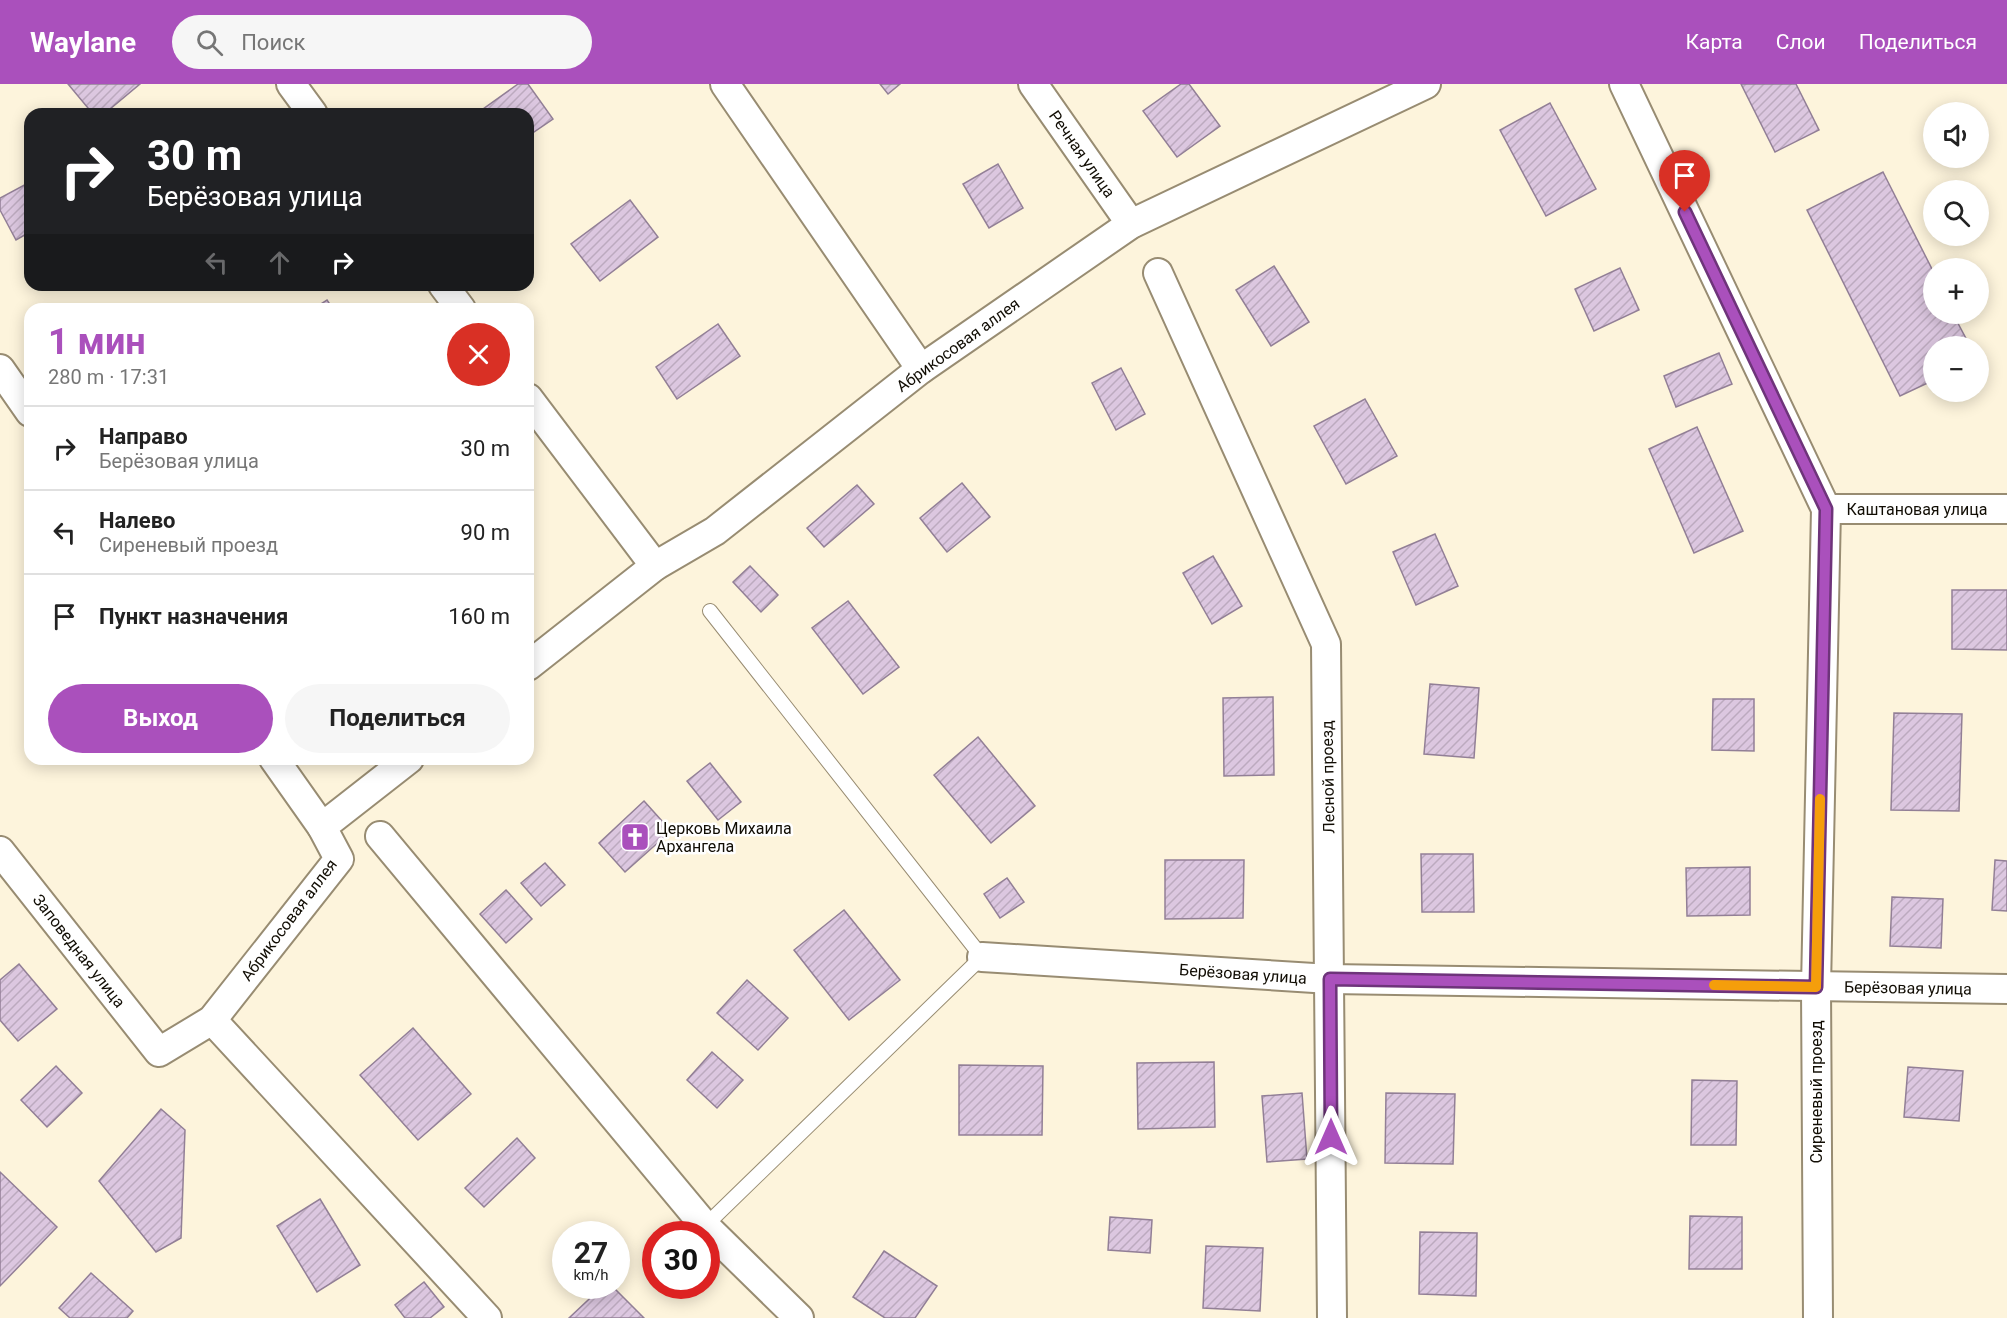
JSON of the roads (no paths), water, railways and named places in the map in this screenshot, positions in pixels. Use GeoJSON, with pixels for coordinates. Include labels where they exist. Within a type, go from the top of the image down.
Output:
{"type":"FeatureCollection","features":[{"type":"Feature","properties":{"kind":"street"},"geometry":{"type":"LineString","coordinates":[[291,84],[309,108]]}},
{"type":"Feature","properties":{"kind":"street"},"geometry":{"type":"LineString","coordinates":[[725,84],[921,369]]}},
{"type":"Feature","properties":{"kind":"street","name":"Речная улица"},"geometry":{"type":"LineString","coordinates":[[1033,84],[1131,224]]}},
{"type":"Feature","properties":{"kind":"street","name":"Абрикосовая аллея"},"geometry":{"type":"LineString","coordinates":[[534,661],[655,566],[715,531],[921,369],[1131,224],[1426,84]]}},
{"type":"Feature","properties":{"kind":"street","name":"Сиреневый проезд"},"geometry":{"type":"LineString","coordinates":[[1624,84],[1826,509],[1816,987],[1818,1318]]}},
{"type":"Feature","properties":{"kind":"street","name":"Лесной проезд"},"geometry":{"type":"LineString","coordinates":[[1158,273],[1326,644],[1332,1318]]}},
{"type":"Feature","properties":{"kind":"street"},"geometry":{"type":"LineString","coordinates":[[0,369],[24,403]]}},
{"type":"Feature","properties":{"kind":"street"},"geometry":{"type":"LineString","coordinates":[[534,406],[655,566]]}},
{"type":"Feature","properties":{"kind":"street","name":"Каштановая улица"},"geometry":{"type":"LineString","coordinates":[[1826,509],[2007,510]]}},
{"type":"Feature","properties":{"kind":"street"},"geometry":{"type":"LineString","coordinates":[[278,765],[322,827],[401,765]]}},
{"type":"Feature","properties":{"kind":"street","name":"Абрикосовая аллея"},"geometry":{"type":"LineString","coordinates":[[159,1052],[212,1020],[339,859],[322,827]]}},
{"type":"Feature","properties":{"kind":"street"},"geometry":{"type":"LineString","coordinates":[[380,836],[701,1221]]}},
{"type":"Feature","properties":{"kind":"street","name":"Заповедная улица"},"geometry":{"type":"LineString","coordinates":[[0,851],[159,1052]]}},
{"type":"Feature","properties":{"kind":"street","name":"Берёзовая улица"},"geometry":{"type":"LineString","coordinates":[[982,957],[1330,979],[2007,989]]}},
{"type":"Feature","properties":{"kind":"street"},"geometry":{"type":"LineString","coordinates":[[212,1020],[487,1318]]}},
{"type":"Feature","properties":{"kind":"street"},"geometry":{"type":"LineString","coordinates":[[720,1241],[799,1318]]}},
{"type":"Feature","properties":{"kind":"lane"},"geometry":{"type":"LineString","coordinates":[[710,611],[982,957],[710,1221]]}},
{"type":"Feature","properties":{"kind":"place","name":"Церковь Михаила Архангела"},"geometry":{"type":"Point","coordinates":[635,837]}}]}
